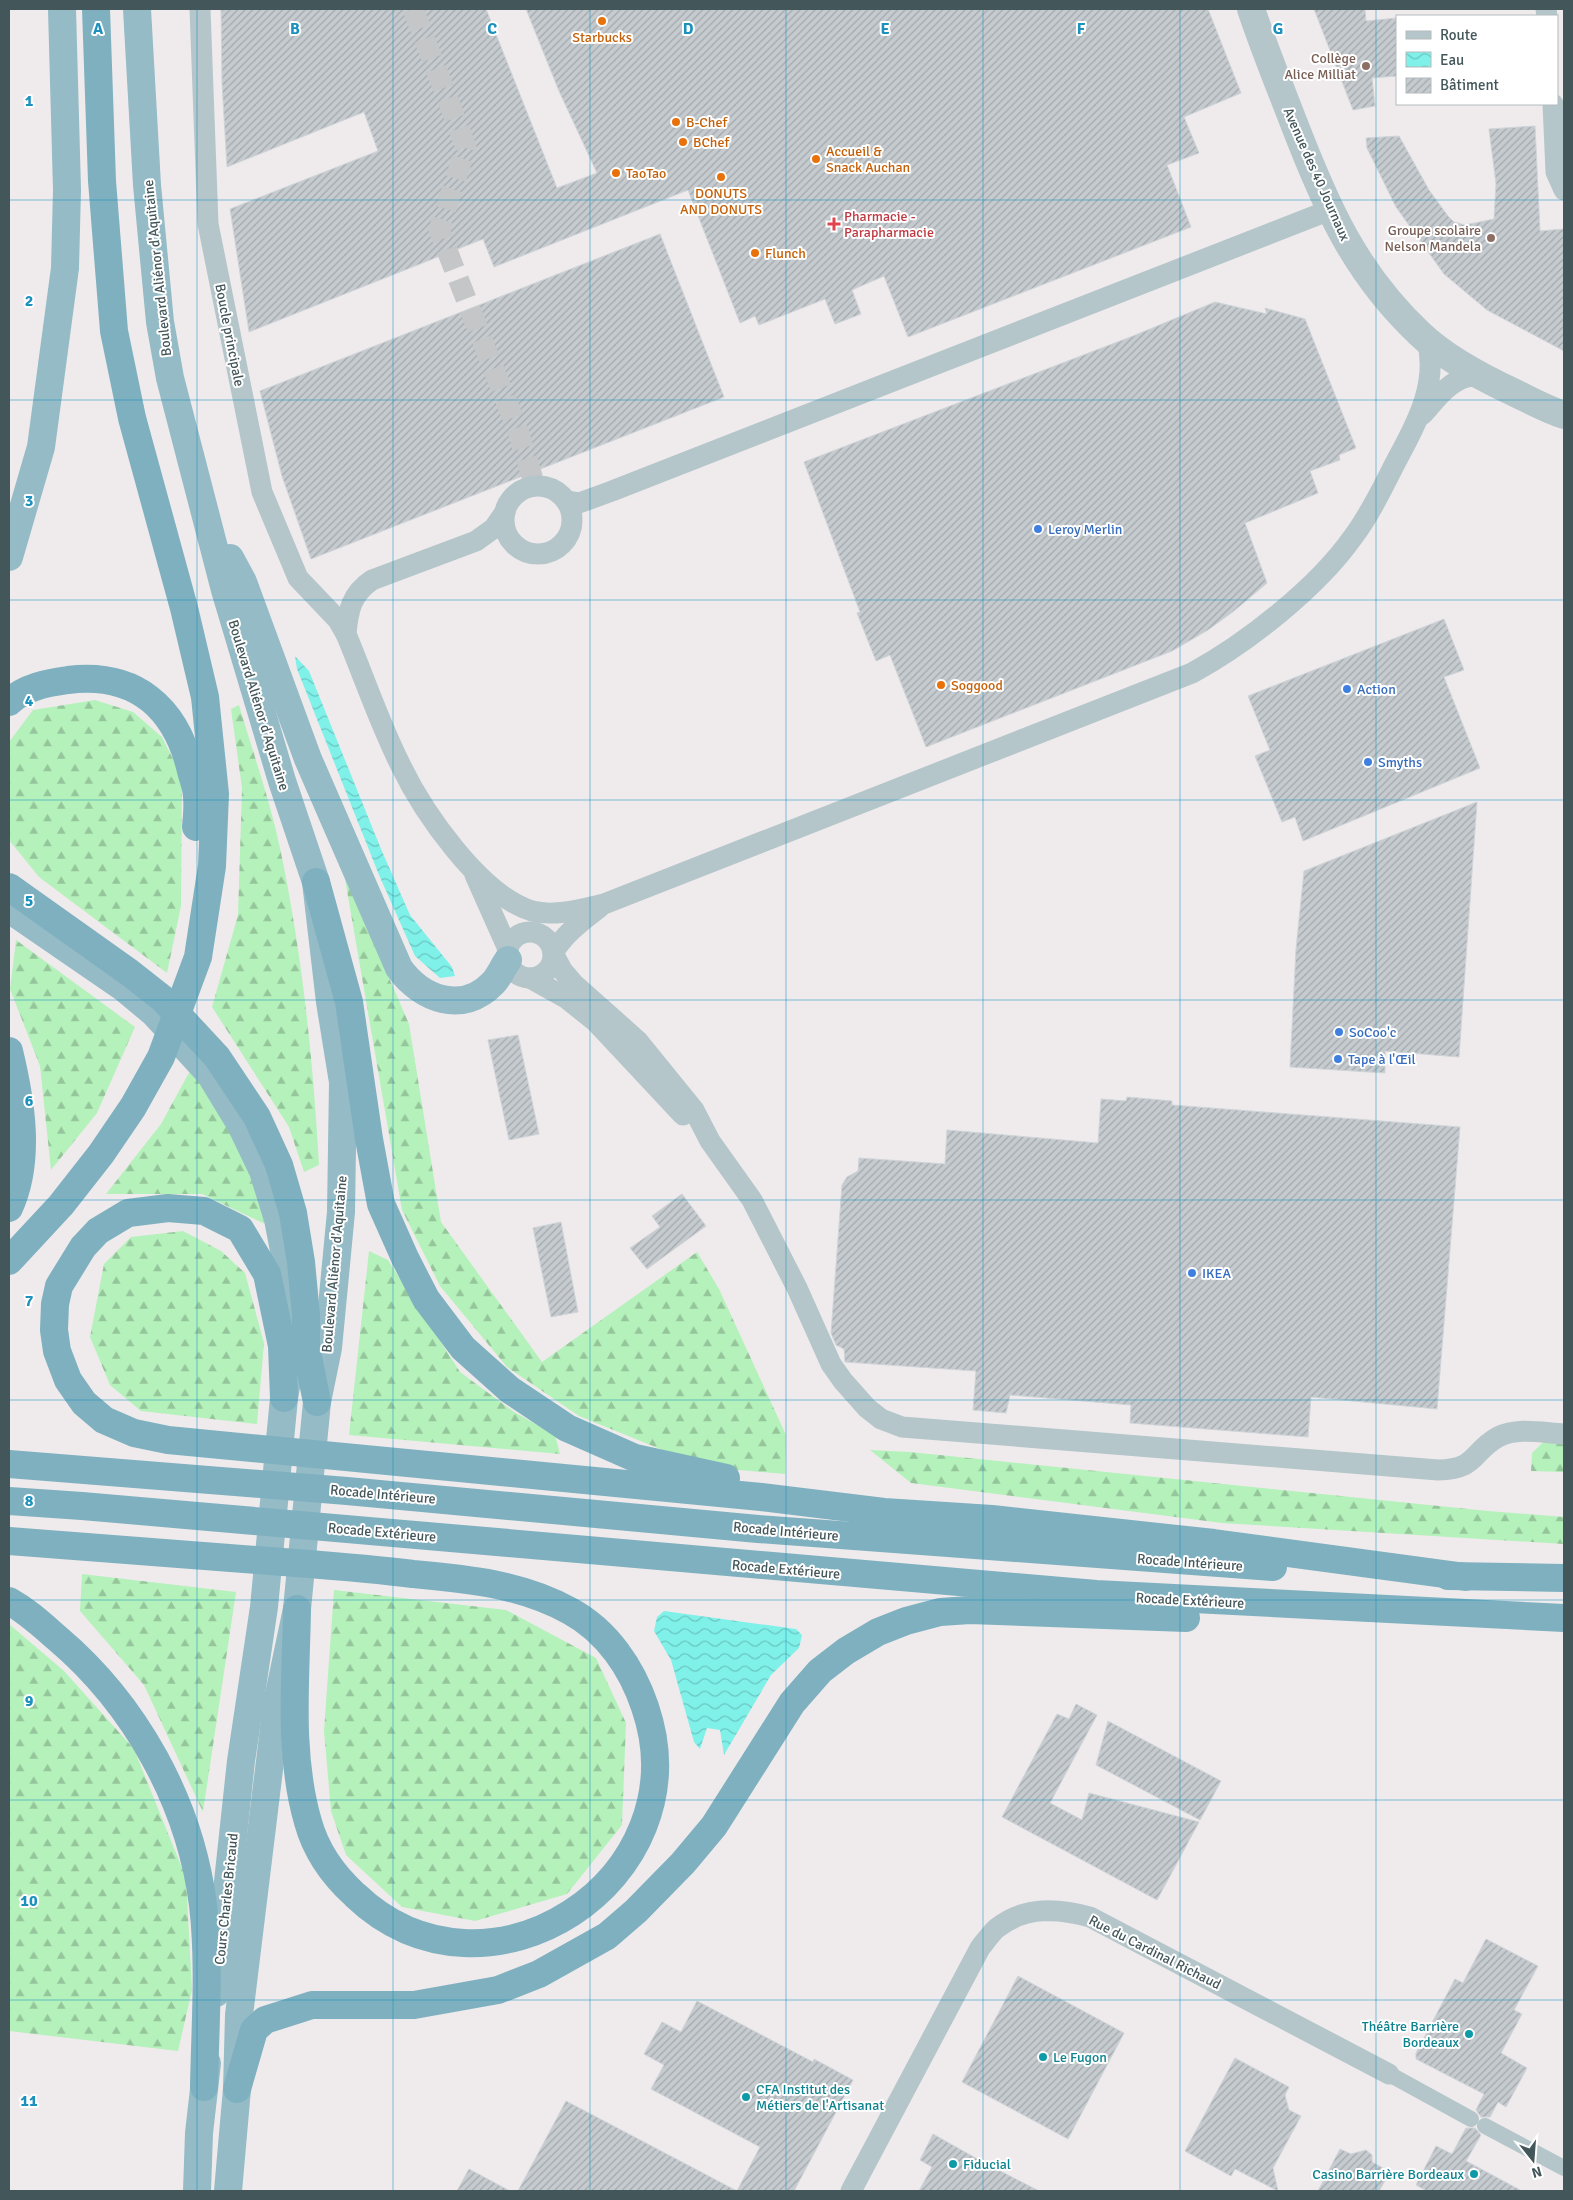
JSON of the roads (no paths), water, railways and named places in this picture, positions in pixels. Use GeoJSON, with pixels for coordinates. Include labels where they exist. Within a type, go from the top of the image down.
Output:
{"type":"FeatureCollection","features":[{"type":"Feature","properties":{"kind":"highway"},"geometry":{"type":"LineString","coordinates":[[9,557],[41,447],[56,349],[65,268],[67,230],[62,9]]}},
{"type":"Feature","properties":{"kind":"highway"},"geometry":{"type":"LineString","coordinates":[[9,1261],[67,1197],[101,1154],[133,1107],[161,1057],[198,957],[212,866],[215,794],[205,697],[184,608],[132,418],[114,331],[102,181],[96,9]]}},
{"type":"Feature","properties":{"kind":"highway","name":"Boulevard Aliénor d'Aquitaine"},"geometry":{"type":"LineString","coordinates":[[137,9],[147,185],[160,322],[170,378],[225,590],[282,781],[316,882],[330,1002],[342,1082],[341,1212],[328,1348],[317,1402],[297,1609],[277,1704],[239,2015],[237,2089]]}},
{"type":"Feature","properties":{"kind":"highway"},"geometry":{"type":"LineString","coordinates":[[203,503],[243,582],[308,759],[399,968],[409,982],[424,992],[440,1000],[460,1000],[477,995],[493,983],[508,954]]}},
{"type":"Feature","properties":{"kind":"highway"},"geometry":{"type":"LineString","coordinates":[[9,702],[42,684],[87,678],[123,684],[158,704],[178,730],[189,761],[197,796],[195,868],[198,957]]}},
{"type":"Feature","properties":{"kind":"highway"},"geometry":{"type":"LineString","coordinates":[[316,882],[349,1002],[380,1204],[426,1299],[463,1348],[510,1390],[567,1428],[635,1458],[708,1475],[885,1500],[992,1519]]}},
{"type":"Feature","properties":{"kind":"highway"},"geometry":{"type":"LineString","coordinates":[[9,887],[127,980]]}},
{"type":"Feature","properties":{"kind":"highway"},"geometry":{"type":"LineString","coordinates":[[9,909],[127,980],[163,999],[214,1065],[257,1116],[279,1165],[292,1213],[301,1262],[306,1316],[306,1347],[317,1402]]}},
{"type":"Feature","properties":{"kind":"highway"},"geometry":{"type":"LineString","coordinates":[[9,1051],[17,1088],[21,1120],[21,1157],[14,1196],[9,1208]]}},
{"type":"Feature","properties":{"kind":"highway","name":"Cours Charles Bricaud"},"geometry":{"type":"LineString","coordinates":[[197,2191],[199,2134],[204,2087],[242,1761],[264,1607],[284,1398],[293,1347],[287,1266],[278,1219],[263,1171],[214,1065]]}},
{"type":"Feature","properties":{"kind":"highway"},"geometry":{"type":"LineString","coordinates":[[284,1398],[282,1346],[267,1274],[240,1229],[204,1212],[168,1208],[128,1213],[98,1231],[83,1247],[59,1286],[55,1304],[54,1330],[57,1350],[68,1380],[84,1403],[104,1420],[134,1433],[168,1440],[349,1459],[751,1496],[884,1512],[992,1519],[1214,1543],[1466,1577]]}},
{"type":"Feature","properties":{"kind":"highway","name":"Rocade Intérieure"},"geometry":{"type":"LineString","coordinates":[[9,1464],[347,1491],[806,1533],[1211,1564],[1466,1577],[1564,1578]]}},
{"type":"Feature","properties":{"kind":"highway","name":"Rocade Extérieure"},"geometry":{"type":"LineString","coordinates":[[9,1501],[92,1506],[1096,1594],[1564,1618]]}},
{"type":"Feature","properties":{"kind":"highway"},"geometry":{"type":"LineString","coordinates":[[9,1541],[344,1566],[477,1580],[536,1595],[574,1613],[601,1634],[624,1660],[640,1689],[650,1721],[655,1755],[653,1789],[645,1824],[628,1857],[611,1880],[586,1904],[558,1922],[526,1936],[493,1942],[458,1942],[427,1936],[395,1925],[365,1905],[340,1882],[321,1856],[308,1824],[296,1756],[297,1609]]}},
{"type":"Feature","properties":{"kind":"highway"},"geometry":{"type":"LineString","coordinates":[[9,1602],[25,1610],[66,1645],[106,1685],[141,1733],[168,1782],[189,1843],[202,1904],[205,1936],[204,2087]]}},
{"type":"Feature","properties":{"kind":"highway"},"geometry":{"type":"LineString","coordinates":[[228,2191],[237,2089],[254,2030],[265,2020],[312,2005],[414,2005],[498,1990],[539,1974],[607,1936],[636,1911],[714,1826],[792,1704],[820,1671],[862,1642],[906,1621],[940,1612],[970,1610],[1206,1618],[1461,1614]]}},
{"type":"Feature","properties":{"kind":"highway"},"geometry":{"type":"LineString","coordinates":[[187,2191],[199,2134]]}},
{"type":"Feature","properties":{"kind":"street","name":"Boucle principale"},"geometry":{"type":"LineString","coordinates":[[200,9],[208,224],[262,492],[298,578],[311,594],[325,606],[346,634],[400,765],[431,817],[472,870]]}},
{"type":"Feature","properties":{"kind":"street","name":"Avenue des 40 Journaux"},"geometry":{"type":"LineString","coordinates":[[1251,9],[1270,62],[1330,210],[1346,242],[1368,277],[1391,305],[1427,340],[1483,376],[1564,415]]}},
{"type":"Feature","properties":{"kind":"street"},"geometry":{"type":"LineString","coordinates":[[1553,105],[1556,172],[1564,190]]}},
{"type":"Feature","properties":{"kind":"street"},"geometry":{"type":"LineString","coordinates":[[566,501],[579,503],[612,492],[1330,210]]}},
{"type":"Feature","properties":{"kind":"street"},"geometry":{"type":"LineString","coordinates":[[472,870],[514,903],[534,911],[568,912],[604,904],[1192,673],[1207,665],[1269,620],[1308,587],[1335,560],[1362,524],[1420,417],[1429,381],[1430,353],[1427,340]]}},
{"type":"Feature","properties":{"kind":"street"},"geometry":{"type":"LineString","coordinates":[[1420,417],[1444,392],[1461,379],[1483,376]]}},
{"type":"Feature","properties":{"kind":"street"},"geometry":{"type":"LineString","coordinates":[[346,634],[351,605],[361,588],[372,580],[476,542],[494,528],[505,512],[509,502],[516,494],[535,486],[554,490],[566,501],[572,519],[567,538],[560,545],[551,551],[540,554],[528,553],[518,548],[510,540],[504,526],[505,512]]}},
{"type":"Feature","properties":{"kind":"street"},"geometry":{"type":"LineString","coordinates":[[472,870],[516,973],[530,978],[566,998],[596,1022],[710,1141]]}},
{"type":"Feature","properties":{"kind":"street"},"geometry":{"type":"LineString","coordinates":[[530,978],[544,973],[549,968],[553,953],[561,940],[571,929],[604,904]]}},
{"type":"Feature","properties":{"kind":"street"},"geometry":{"type":"LineString","coordinates":[[508,954],[518,937],[524,933],[532,933],[546,939],[562,970],[574,984],[638,1042],[668,1076],[694,1110],[710,1141],[752,1200],[797,1288],[835,1370],[867,1408],[881,1419],[902,1427],[1438,1470],[1450,1470],[1464,1466],[1497,1438],[1510,1433],[1522,1431],[1564,1434]]}},
{"type":"Feature","properties":{"kind":"street","name":"Rue du Cardinal Richaud"},"geometry":{"type":"LineString","coordinates":[[852,2191],[980,1948],[996,1928],[1016,1916],[1040,1910],[1054,1909],[1090,1917],[1389,2074]]}},
{"type":"Feature","properties":{"kind":"street"},"geometry":{"type":"LineString","coordinates":[[1389,2074],[1564,2168]]}},
{"type":"Feature","properties":{"kind":"water"},"geometry":{"type":"Polygon","coordinates":[[[295,656],[309,671],[381,849],[410,915],[452,967],[455,976],[440,978],[415,956],[379,875],[297,669],[295,656]]]}},
{"type":"Feature","properties":{"kind":"water"},"geometry":{"type":"Polygon","coordinates":[[[664,1611],[796,1629],[802,1635],[799,1648],[771,1675],[724,1755],[720,1730],[707,1728],[700,1749],[694,1742],[671,1660],[654,1631],[657,1617],[664,1611]]]}},
{"type":"Feature","properties":{"kind":"tunnel"},"geometry":{"type":"LineString","coordinates":[[413,9],[466,147],[439,230],[518,431],[535,486]]}},
{"type":"Feature","properties":{"kind":"place","name":"Starbucks"},"geometry":{"type":"Point","coordinates":[602,21]}},
{"type":"Feature","properties":{"kind":"place","name":"Collège Alice Milliat"},"geometry":{"type":"Point","coordinates":[1366,66]}},
{"type":"Feature","properties":{"kind":"place","name":"B-Chef"},"geometry":{"type":"Point","coordinates":[676,122]}},
{"type":"Feature","properties":{"kind":"place","name":"BChef"},"geometry":{"type":"Point","coordinates":[683,142]}},
{"type":"Feature","properties":{"kind":"place","name":"Accueil & Snack Auchan"},"geometry":{"type":"Point","coordinates":[816,159]}},
{"type":"Feature","properties":{"kind":"place","name":"TaoTao"},"geometry":{"type":"Point","coordinates":[616,173]}},
{"type":"Feature","properties":{"kind":"place","name":"DONUTS AND DONUTS"},"geometry":{"type":"Point","coordinates":[721,177]}},
{"type":"Feature","properties":{"kind":"place","name":"Pharmacie - Parapharmacie"},"geometry":{"type":"Point","coordinates":[834,224]}},
{"type":"Feature","properties":{"kind":"place","name":"Groupe scolaire Nelson Mandela"},"geometry":{"type":"Point","coordinates":[1491,238]}},
{"type":"Feature","properties":{"kind":"place","name":"Flunch"},"geometry":{"type":"Point","coordinates":[755,253]}},
{"type":"Feature","properties":{"kind":"place","name":"Leroy Merlin"},"geometry":{"type":"Point","coordinates":[1038,529]}},
{"type":"Feature","properties":{"kind":"place","name":"Soggood"},"geometry":{"type":"Point","coordinates":[941,685]}},
{"type":"Feature","properties":{"kind":"place","name":"Action"},"geometry":{"type":"Point","coordinates":[1347,689]}},
{"type":"Feature","properties":{"kind":"place","name":"Smyths"},"geometry":{"type":"Point","coordinates":[1368,762]}},
{"type":"Feature","properties":{"kind":"place","name":"SoCoo'c"},"geometry":{"type":"Point","coordinates":[1339,1032]}},
{"type":"Feature","properties":{"kind":"place","name":"Tape à l'Œil"},"geometry":{"type":"Point","coordinates":[1338,1059]}},
{"type":"Feature","properties":{"kind":"place","name":"IKEA"},"geometry":{"type":"Point","coordinates":[1192,1273]}},
{"type":"Feature","properties":{"kind":"place","name":"Théâtre Barrière Bordeaux"},"geometry":{"type":"Point","coordinates":[1469,2034]}},
{"type":"Feature","properties":{"kind":"place","name":"Le Fugon"},"geometry":{"type":"Point","coordinates":[1043,2057]}},
{"type":"Feature","properties":{"kind":"place","name":"CFA Institut des Métiers de l'Artisanat"},"geometry":{"type":"Point","coordinates":[746,2097]}},
{"type":"Feature","properties":{"kind":"place","name":"Fiducial"},"geometry":{"type":"Point","coordinates":[953,2164]}},
{"type":"Feature","properties":{"kind":"place","name":"Casino Barrière Bordeaux"},"geometry":{"type":"Point","coordinates":[1474,2174]}}]}
